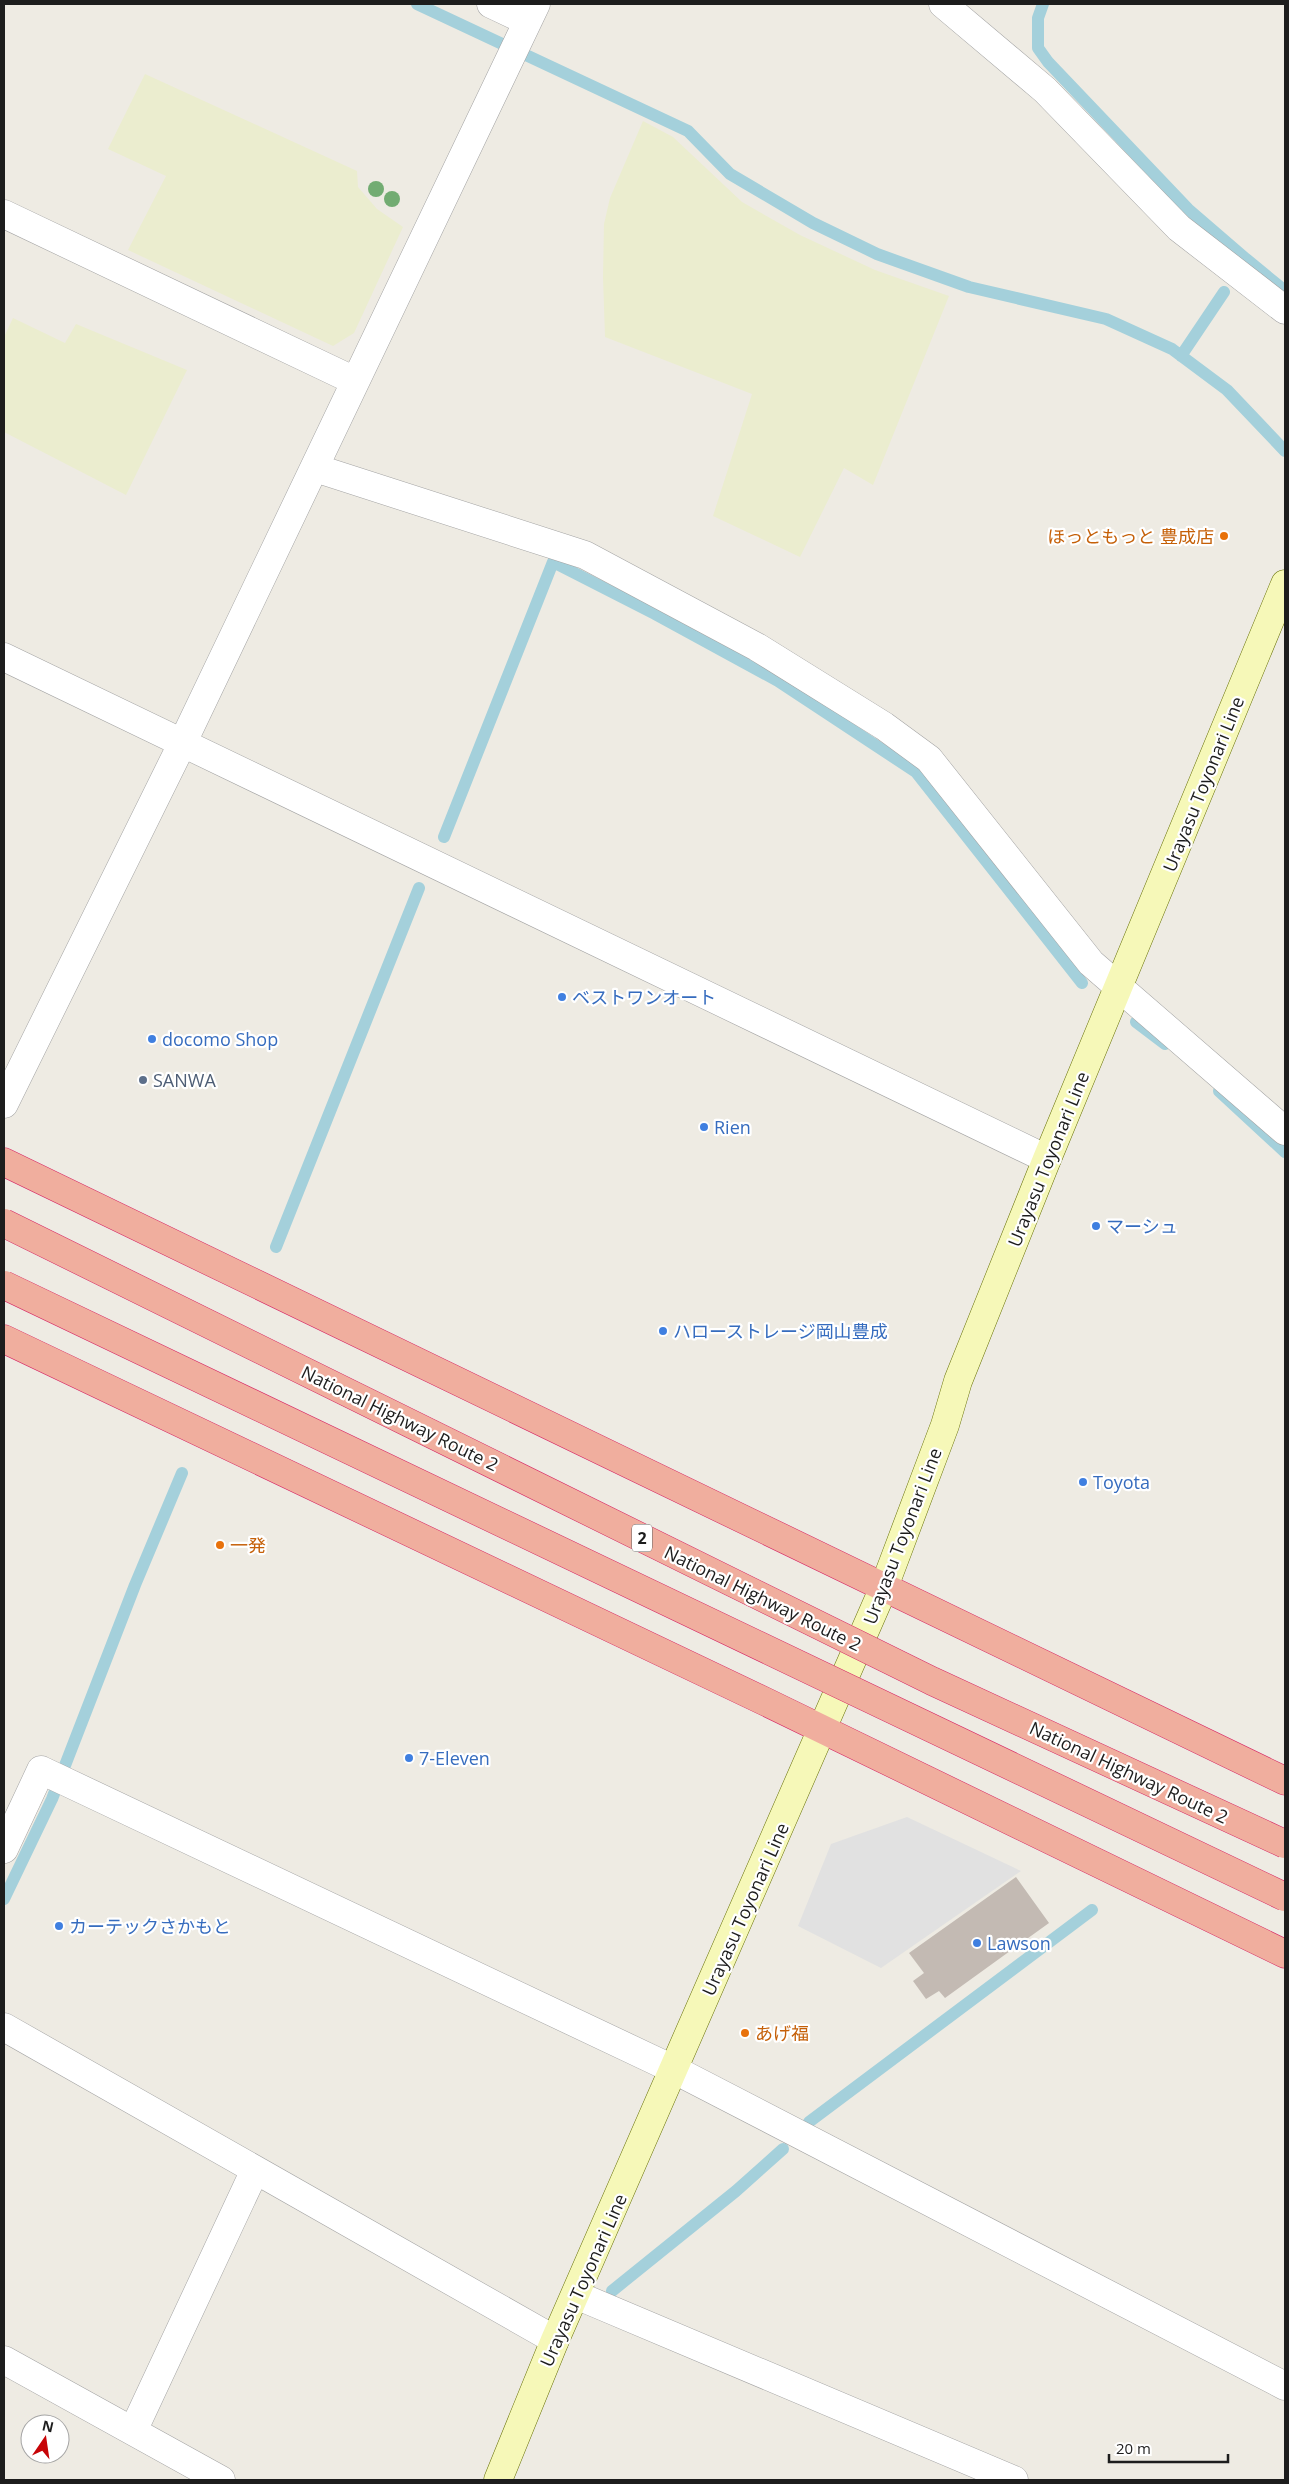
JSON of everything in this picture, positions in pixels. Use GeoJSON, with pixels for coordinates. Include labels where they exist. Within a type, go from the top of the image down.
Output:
{"type":"FeatureCollection","features":[{"type":"Feature","properties":{"kind":"highway"},"geometry":{"type":"LineString","coordinates":[[4,1162],[1285,1781]]}},
{"type":"Feature","properties":{"kind":"highway","name":"National Highway Route 2"},"geometry":{"type":"LineString","coordinates":[[4,1223],[932,1681],[1285,1844]]}},
{"type":"Feature","properties":{"kind":"highway"},"geometry":{"type":"LineString","coordinates":[[4,1285],[1285,1897]]}},
{"type":"Feature","properties":{"kind":"highway"},"geometry":{"type":"LineString","coordinates":[[4,1338],[823,1729],[1285,1954]]}},
{"type":"Feature","properties":{"kind":"main road","name":"Urayasu Toyonari Line"},"geometry":{"type":"LineString","coordinates":[[498,2480],[556,2340],[884,1587],[945,1425],[958,1381],[1047,1159],[1285,584]]}},
{"type":"Feature","properties":{"kind":"street"},"geometry":{"type":"LineString","coordinates":[[4,1104],[182,744],[523,30],[491,4]]}},
{"type":"Feature","properties":{"kind":"street"},"geometry":{"type":"LineString","coordinates":[[943,4],[1045,90],[1180,228],[1285,310]]}},
{"type":"Feature","properties":{"kind":"street"},"geometry":{"type":"LineString","coordinates":[[4,214],[355,381]]}},
{"type":"Feature","properties":{"kind":"street"},"geometry":{"type":"LineString","coordinates":[[315,468],[584,555],[757,647],[884,726],[929,759],[1091,963],[1285,1131]]}},
{"type":"Feature","properties":{"kind":"street"},"geometry":{"type":"LineString","coordinates":[[4,658],[1047,1159]]}},
{"type":"Feature","properties":{"kind":"street"},"geometry":{"type":"LineString","coordinates":[[4,1849],[41,1770],[675,2070],[1285,2386]]}},
{"type":"Feature","properties":{"kind":"street"},"geometry":{"type":"LineString","coordinates":[[4,2027],[556,2340]]}},
{"type":"Feature","properties":{"kind":"street"},"geometry":{"type":"LineString","coordinates":[[133,2432],[256,2170]]}},
{"type":"Feature","properties":{"kind":"street"},"geometry":{"type":"LineString","coordinates":[[576,2295],[1014,2480]]}},
{"type":"Feature","properties":{"kind":"street"},"geometry":{"type":"LineString","coordinates":[[4,2360],[221,2480]]}},
{"type":"Feature","properties":{"kind":"green space"},"geometry":{"type":"Polygon","coordinates":[[[145,74],[357,171],[358,187],[377,209],[403,227],[354,333],[333,346],[128,250],[166,176],[108,149],[145,74]]]}},
{"type":"Feature","properties":{"kind":"green space"},"geometry":{"type":"Polygon","coordinates":[[[643,121],[673,137],[742,202],[800,235],[875,270],[949,296],[873,485],[844,468],[800,557],[713,516],[752,394],[605,337],[604,224],[610,198],[643,121]]]}},
{"type":"Feature","properties":{"kind":"green space"},"geometry":{"type":"Polygon","coordinates":[[[13,318],[65,343],[76,324],[187,370],[126,495],[4,432],[4,337],[13,318]]]}},
{"type":"Feature","properties":{"kind":"shaded area"},"geometry":{"type":"Polygon","coordinates":[[[907,1817],[1021,1871],[881,1968],[798,1926],[831,1844],[907,1817]]]}},
{"type":"Feature","properties":{"kind":"building"},"geometry":{"type":"Polygon","coordinates":[[[1016,1877],[1049,1923],[945,1998],[939,1991],[926,1999],[913,1981],[924,1973],[909,1953],[1016,1877]]]}},
{"type":"Feature","properties":{"kind":"waterway"},"geometry":{"type":"LineString","coordinates":[[417,4],[688,131],[730,174],[813,223],[877,254],[969,287],[1106,319],[1172,349],[1227,390],[1285,451]]}},
{"type":"Feature","properties":{"kind":"waterway"},"geometry":{"type":"LineString","coordinates":[[1043,4],[1038,18],[1038,48],[1048,62],[1188,209],[1246,259],[1242,265]]}},
{"type":"Feature","properties":{"kind":"waterway"},"geometry":{"type":"LineString","coordinates":[[1246,259],[1285,291]]}},
{"type":"Feature","properties":{"kind":"waterway"},"geometry":{"type":"LineString","coordinates":[[1181,356],[1224,292]]}},
{"type":"Feature","properties":{"kind":"waterway"},"geometry":{"type":"LineString","coordinates":[[444,837],[553,562],[655,614],[778,681],[916,772],[1082,983]]}},
{"type":"Feature","properties":{"kind":"waterway"},"geometry":{"type":"LineString","coordinates":[[276,1247],[419,888]]}},
{"type":"Feature","properties":{"kind":"waterway"},"geometry":{"type":"LineString","coordinates":[[1136,1022],[1165,1044]]}},
{"type":"Feature","properties":{"kind":"waterway"},"geometry":{"type":"LineString","coordinates":[[1219,1091],[1285,1152]]}},
{"type":"Feature","properties":{"kind":"waterway"},"geometry":{"type":"LineString","coordinates":[[4,1899],[52,1799],[135,1585],[182,1473]]}},
{"type":"Feature","properties":{"kind":"waterway"},"geometry":{"type":"LineString","coordinates":[[809,2122],[1092,1910]]}},
{"type":"Feature","properties":{"kind":"waterway"},"geometry":{"type":"LineString","coordinates":[[612,2291],[736,2191],[783,2149]]}},
{"type":"Feature","properties":{"kind":"place","name":"ほっともっと 豊成店"},"geometry":{"type":"Point","coordinates":[1224,536]}},
{"type":"Feature","properties":{"kind":"place","name":"ベストワンオート"},"geometry":{"type":"Point","coordinates":[562,997]}},
{"type":"Feature","properties":{"kind":"place","name":"docomo Shop"},"geometry":{"type":"Point","coordinates":[152,1039]}},
{"type":"Feature","properties":{"kind":"place","name":"SANWA"},"geometry":{"type":"Point","coordinates":[143,1080]}},
{"type":"Feature","properties":{"kind":"place","name":"Rien"},"geometry":{"type":"Point","coordinates":[704,1127]}},
{"type":"Feature","properties":{"kind":"place","name":"マーシュ"},"geometry":{"type":"Point","coordinates":[1096,1226]}},
{"type":"Feature","properties":{"kind":"place","name":"ハローストレージ岡山豊成"},"geometry":{"type":"Point","coordinates":[663,1331]}},
{"type":"Feature","properties":{"kind":"place","name":"Toyota"},"geometry":{"type":"Point","coordinates":[1083,1482]}},
{"type":"Feature","properties":{"kind":"place","name":"一発"},"geometry":{"type":"Point","coordinates":[220,1545]}},
{"type":"Feature","properties":{"kind":"place","name":"7-Eleven"},"geometry":{"type":"Point","coordinates":[409,1758]}},
{"type":"Feature","properties":{"kind":"place","name":"カーテックさかもと"},"geometry":{"type":"Point","coordinates":[59,1926]}},
{"type":"Feature","properties":{"kind":"place","name":"Lawson"},"geometry":{"type":"Point","coordinates":[977,1943]}},
{"type":"Feature","properties":{"kind":"place","name":"あげ福"},"geometry":{"type":"Point","coordinates":[745,2033]}}]}
